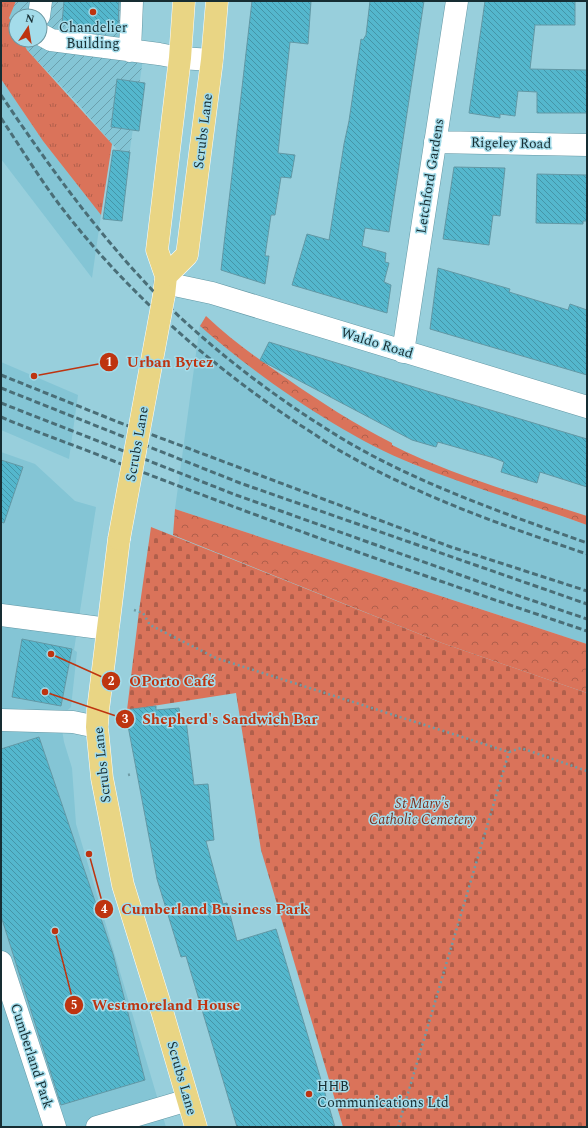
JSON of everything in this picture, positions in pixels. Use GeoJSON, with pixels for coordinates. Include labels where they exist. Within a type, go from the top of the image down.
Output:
{"type":"FeatureCollection","features":[{"type":"Feature","properties":{"kind":"main road","name":"Scrubs Lane"},"geometry":{"type":"LineString","coordinates":[[184,1],[180,58],[157,250],[165,285],[119,539],[97,727],[106,801],[123,885],[196,1127]]}},
{"type":"Feature","properties":{"kind":"main road","name":"Scrubs Lane"},"geometry":{"type":"LineString","coordinates":[[165,285],[187,255],[212,60],[217,1]]}},
{"type":"Feature","properties":{"kind":"street"},"geometry":{"type":"LineString","coordinates":[[130,51],[132,1]]}},
{"type":"Feature","properties":{"kind":"street","name":"Letchford Gardens"},"geometry":{"type":"LineString","coordinates":[[403,352],[457,1]]}},
{"type":"Feature","properties":{"kind":"street"},"geometry":{"type":"LineString","coordinates":[[48,38],[180,58],[212,60]]}},
{"type":"Feature","properties":{"kind":"street","name":"Rigeley Road"},"geometry":{"type":"LineString","coordinates":[[435,142],[587,145]]}},
{"type":"Feature","properties":{"kind":"street","name":"Waldo Road"},"geometry":{"type":"LineString","coordinates":[[165,285],[212,293],[587,407]]}},
{"type":"Feature","properties":{"kind":"street"},"geometry":{"type":"LineString","coordinates":[[1,615],[108,629]]}},
{"type":"Feature","properties":{"kind":"street"},"geometry":{"type":"LineString","coordinates":[[2,718],[74,722],[97,727]]}},
{"type":"Feature","properties":{"kind":"street","name":"Cumberland Park"},"geometry":{"type":"LineString","coordinates":[[1,962],[5,988],[55,1127]]}},
{"type":"Feature","properties":{"kind":"street"},"geometry":{"type":"LineString","coordinates":[[97,1127],[188,1100]]}},
{"type":"Feature","properties":{"kind":"path"},"geometry":{"type":"LineString","coordinates":[[139,610],[143,613],[150,625],[216,658],[509,752],[521,748],[587,771]]}},
{"type":"Feature","properties":{"kind":"path"},"geometry":{"type":"LineString","coordinates":[[398,1127],[509,752]]}},
{"type":"Feature","properties":{"kind":"path"},"geometry":{"type":"LineString","coordinates":[[128,775],[132,774]]}},
{"type":"Feature","properties":{"kind":"shaded area"},"geometry":{"type":"Polygon","coordinates":[[[15,1],[142,1],[142,66],[128,163],[79,105],[27,50],[26,48],[48,48],[48,8],[13,8],[15,1]]]}},
{"type":"Feature","properties":{"kind":"shaded area"},"geometry":{"type":"Polygon","coordinates":[[[1,79],[43,141],[101,215],[92,278],[1,159],[1,79]]]}},
{"type":"Feature","properties":{"kind":"shaded area"},"geometry":{"type":"Polygon","coordinates":[[[200,324],[217,341],[298,400],[359,437],[412,464],[587,525],[587,644],[175,509],[200,324]]]}},
{"type":"Feature","properties":{"kind":"shaded area"},"geometry":{"type":"Polygon","coordinates":[[[1,362],[78,395],[69,459],[1,430],[1,362]]]}},
{"type":"Feature","properties":{"kind":"shaded area"},"geometry":{"type":"Polygon","coordinates":[[[1,452],[35,464],[75,501],[96,507],[74,650],[77,652],[71,707],[60,717],[64,742],[72,768],[76,824],[166,1127],[1,1127],[1,452]]]}},
{"type":"Feature","properties":{"kind":"green space"},"geometry":{"type":"Polygon","coordinates":[[[1,1],[16,1],[13,8],[8,8],[8,48],[26,48],[112,144],[101,215],[43,141],[1,79],[1,1]]]}},
{"type":"Feature","properties":{"kind":"green space"},"geometry":{"type":"Polygon","coordinates":[[[206,316],[234,341],[312,396],[392,443],[392,445],[464,476],[587,516],[587,525],[413,464],[358,437],[301,403],[248,365],[200,326],[206,316]]]}},
{"type":"Feature","properties":{"kind":"green space"},"geometry":{"type":"Polygon","coordinates":[[[175,509],[587,644],[587,693],[442,643],[173,535],[175,509]]]}},
{"type":"Feature","properties":{"kind":"green space","name":"St Mary's Catholic Cemetery"},"geometry":{"type":"Polygon","coordinates":[[[151,527],[442,643],[587,693],[587,1127],[343,1127],[261,850],[236,693],[127,710],[151,527]]]}},
{"type":"Feature","properties":{"kind":"building","name":"Chandelier Building"},"geometry":{"type":"Polygon","coordinates":[[[64,1],[119,1],[118,29],[62,23],[64,1]]]}},
{"type":"Feature","properties":{"kind":"building"},"geometry":{"type":"Polygon","coordinates":[[[252,1],[311,1],[308,44],[290,42],[278,153],[295,155],[291,178],[281,177],[275,215],[271,215],[265,256],[269,256],[265,284],[221,270],[252,1]]]}},
{"type":"Feature","properties":{"kind":"building"},"geometry":{"type":"Polygon","coordinates":[[[370,1],[424,1],[389,232],[365,228],[362,246],[386,253],[385,262],[389,263],[384,282],[391,285],[387,313],[292,285],[307,234],[329,240],[361,39],[363,40],[366,35],[370,1]]]}},
{"type":"Feature","properties":{"kind":"building"},"geometry":{"type":"Polygon","coordinates":[[[485,1],[575,1],[575,25],[535,25],[530,69],[587,70],[587,113],[537,113],[537,92],[518,91],[515,116],[500,114],[500,118],[469,113],[485,1]]]}},
{"type":"Feature","properties":{"kind":"building"},"geometry":{"type":"Polygon","coordinates":[[[117,79],[145,83],[139,131],[111,127],[117,79]]]}},
{"type":"Feature","properties":{"kind":"building"},"geometry":{"type":"Polygon","coordinates":[[[113,150],[130,152],[122,221],[103,219],[113,150]]]}},
{"type":"Feature","properties":{"kind":"building"},"geometry":{"type":"Polygon","coordinates":[[[454,167],[505,168],[500,216],[493,215],[489,245],[443,239],[454,167]]]}},
{"type":"Feature","properties":{"kind":"building"},"geometry":{"type":"Polygon","coordinates":[[[537,174],[587,175],[587,221],[583,221],[583,224],[536,223],[537,174]]]}},
{"type":"Feature","properties":{"kind":"building"},"geometry":{"type":"Polygon","coordinates":[[[438,268],[510,289],[509,292],[568,310],[570,304],[587,310],[587,375],[430,329],[438,268]]]}},
{"type":"Feature","properties":{"kind":"building"},"geometry":{"type":"Polygon","coordinates":[[[269,342],[587,439],[587,487],[540,472],[537,483],[501,472],[504,462],[494,458],[438,442],[436,447],[412,440],[260,360],[269,342]]]}},
{"type":"Feature","properties":{"kind":"building"},"geometry":{"type":"Polygon","coordinates":[[[1,460],[23,467],[4,523],[1,522],[1,460]]]}},
{"type":"Feature","properties":{"kind":"building"},"geometry":{"type":"Polygon","coordinates":[[[22,639],[72,649],[61,706],[12,697],[22,639]]]}},
{"type":"Feature","properties":{"kind":"building"},"geometry":{"type":"Polygon","coordinates":[[[156,706],[156,710],[179,708],[181,721],[186,720],[194,785],[208,784],[214,840],[206,841],[223,904],[227,903],[237,941],[276,929],[335,1127],[237,1127],[186,956],[181,957],[157,879],[125,710],[156,706]]]}},
{"type":"Feature","properties":{"kind":"building"},"geometry":{"type":"Polygon","coordinates":[[[39,737],[113,954],[145,1080],[61,1105],[1,916],[1,749],[39,737]]]}},
{"type":"Feature","properties":{"kind":"railway"},"geometry":{"type":"LineString","coordinates":[[1,95],[74,198],[135,272],[178,316],[247,374],[296,409],[346,441],[375,457],[464,498],[587,543]]}},
{"type":"Feature","properties":{"kind":"railway"},"geometry":{"type":"LineString","coordinates":[[1,118],[51,193],[69,217],[120,276],[176,330],[237,380],[327,443],[373,469],[463,510],[587,554]]}},
{"type":"Feature","properties":{"kind":"railway"},"geometry":{"type":"LineString","coordinates":[[1,375],[118,422],[451,547],[587,591]]}},
{"type":"Feature","properties":{"kind":"railway"},"geometry":{"type":"LineString","coordinates":[[1,388],[240,483],[587,604]]}},
{"type":"Feature","properties":{"kind":"railway"},"geometry":{"type":"LineString","coordinates":[[1,403],[236,495],[587,619]]}},
{"type":"Feature","properties":{"kind":"railway"},"geometry":{"type":"LineString","coordinates":[[1,417],[285,526],[587,631]]}},
{"type":"Feature","properties":{"kind":"place","name":"Chandelier Building"},"geometry":{"type":"Point","coordinates":[93,12]}},
{"type":"Feature","properties":{"kind":"place","name":"Urban Bytez"},"geometry":{"type":"Point","coordinates":[34,376]}},
{"type":"Feature","properties":{"kind":"place","name":"OPorto Café"},"geometry":{"type":"Point","coordinates":[51,654]}},
{"type":"Feature","properties":{"kind":"place","name":"Shepherd's Sandwich Bar"},"geometry":{"type":"Point","coordinates":[45,692]}},
{"type":"Feature","properties":{"kind":"place","name":"Cumberland Business Park"},"geometry":{"type":"Point","coordinates":[89,854]}},
{"type":"Feature","properties":{"kind":"place","name":"Westmoreland House"},"geometry":{"type":"Point","coordinates":[55,931]}},
{"type":"Feature","properties":{"kind":"place","name":"HHB Communications Ltd"},"geometry":{"type":"Point","coordinates":[309,1094]}}]}
